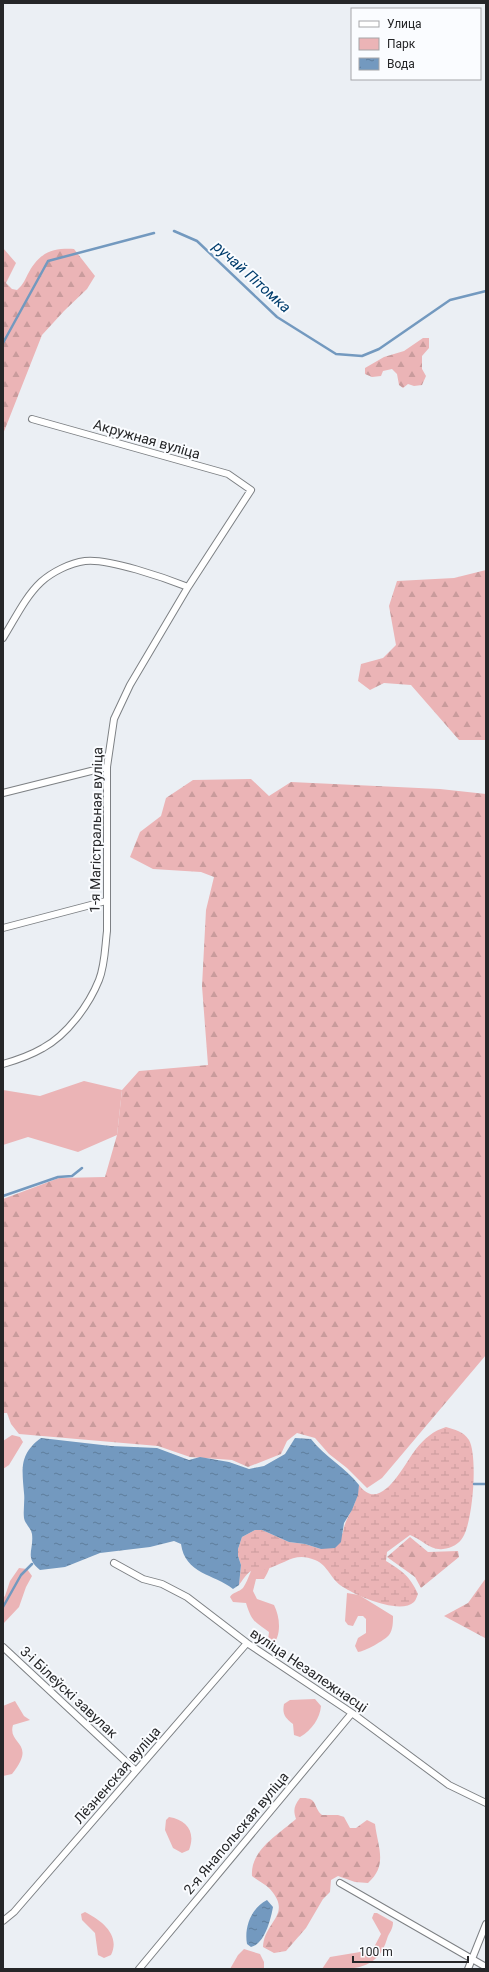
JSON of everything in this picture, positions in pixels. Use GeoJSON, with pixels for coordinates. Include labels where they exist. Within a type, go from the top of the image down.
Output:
{"type":"FeatureCollection","features":[{"type":"Feature","properties":{"kind":"street","name":"Акружная вуліца"},"geometry":{"type":"LineString","coordinates":[[32,419],[228,474],[251,490]]}},
{"type":"Feature","properties":{"kind":"street","name":"1-я Магістральная вуліца"},"geometry":{"type":"LineString","coordinates":[[3,1064],[44,1048],[61,1034],[79,1015],[88,1002],[99,979],[107,931],[107,767],[114,719],[130,685],[188,587],[251,490]]}},
{"type":"Feature","properties":{"kind":"street"},"geometry":{"type":"LineString","coordinates":[[3,638],[27,599],[41,582],[59,571],[85,561],[100,561],[115,564],[188,587]]}},
{"type":"Feature","properties":{"kind":"street"},"geometry":{"type":"LineString","coordinates":[[3,793],[107,767]]}},
{"type":"Feature","properties":{"kind":"street"},"geometry":{"type":"LineString","coordinates":[[3,928],[106,901]]}},
{"type":"Feature","properties":{"kind":"street","name":"вуліца Незалежнасці"},"geometry":{"type":"LineString","coordinates":[[114,1563],[143,1579],[162,1584],[187,1597],[247,1643],[352,1713],[449,1786],[486,1803]]}},
{"type":"Feature","properties":{"kind":"street","name":"Лёзненская вуліца"},"geometry":{"type":"LineString","coordinates":[[3,1921],[14,1912],[247,1643]]}},
{"type":"Feature","properties":{"kind":"street","name":"3-і Білеўскі завулак"},"geometry":{"type":"LineString","coordinates":[[3,1647],[136,1771]]}},
{"type":"Feature","properties":{"kind":"street","name":"2-я Янапольская вуліца"},"geometry":{"type":"LineString","coordinates":[[139,1969],[352,1713]]}},
{"type":"Feature","properties":{"kind":"street"},"geometry":{"type":"LineString","coordinates":[[340,1883],[486,1967]]}},
{"type":"Feature","properties":{"kind":"street"},"geometry":{"type":"LineString","coordinates":[[468,1969],[486,1924]]}},
{"type":"Feature","properties":{"kind":"green space"},"geometry":{"type":"Polygon","coordinates":[[[3,248],[16,263],[6,283],[12,289],[17,290],[23,284],[33,265],[38,260],[48,253],[60,249],[74,249],[95,276],[87,289],[42,335],[3,434],[3,248]]]}},
{"type":"Feature","properties":{"kind":"green space"},"geometry":{"type":"Polygon","coordinates":[[[423,338],[429,338],[429,348],[422,356],[422,369],[426,376],[422,385],[414,386],[408,384],[403,388],[399,385],[397,374],[392,369],[383,371],[381,376],[372,377],[365,374],[365,368],[384,357],[404,351],[423,338]]]}},
{"type":"Feature","properties":{"kind":"green space"},"geometry":{"type":"Polygon","coordinates":[[[486,570],[486,740],[459,740],[411,685],[384,683],[370,690],[358,681],[361,664],[383,658],[396,645],[389,606],[397,581],[454,578],[486,570]]]}},
{"type":"Feature","properties":{"kind":"green space"},"geometry":{"type":"Polygon","coordinates":[[[251,779],[269,796],[291,782],[440,789],[486,794],[486,1355],[382,1478],[367,1488],[347,1468],[329,1454],[315,1438],[297,1433],[287,1441],[281,1454],[248,1467],[232,1460],[190,1457],[158,1446],[19,1434],[11,1424],[7,1413],[3,1413],[3,1199],[59,1178],[105,1177],[117,1135],[122,1090],[139,1071],[208,1065],[202,986],[206,910],[214,877],[201,872],[153,869],[130,857],[140,832],[161,816],[166,798],[193,780],[251,779]]]}},
{"type":"Feature","properties":{"kind":"green space"},"geometry":{"type":"Polygon","coordinates":[[[84,1081],[122,1090],[117,1135],[78,1152],[28,1137],[3,1145],[3,1090],[40,1096],[84,1081]]]}},
{"type":"Feature","properties":{"kind":"green space"},"geometry":{"type":"Polygon","coordinates":[[[446,1427],[459,1431],[464,1435],[469,1440],[472,1448],[474,1474],[472,1503],[463,1537],[452,1547],[439,1549],[430,1547],[410,1535],[387,1552],[386,1561],[405,1574],[415,1588],[418,1594],[414,1602],[408,1605],[389,1605],[378,1603],[358,1595],[349,1591],[335,1581],[319,1562],[302,1557],[290,1559],[266,1569],[251,1571],[239,1585],[241,1565],[238,1556],[238,1549],[242,1537],[255,1530],[262,1530],[289,1542],[305,1544],[321,1549],[343,1533],[345,1523],[356,1500],[359,1485],[367,1493],[376,1494],[384,1491],[391,1484],[423,1441],[433,1433],[446,1427]]]}},
{"type":"Feature","properties":{"kind":"green space"},"geometry":{"type":"Polygon","coordinates":[[[12,1435],[20,1437],[23,1442],[9,1465],[3,1469],[3,1441],[12,1435]]]}},
{"type":"Feature","properties":{"kind":"green space"},"geometry":{"type":"Polygon","coordinates":[[[410,1537],[428,1552],[458,1551],[459,1557],[421,1588],[415,1577],[387,1557],[410,1537]]]}},
{"type":"Feature","properties":{"kind":"green space"},"geometry":{"type":"Polygon","coordinates":[[[272,1556],[270,1568],[266,1576],[264,1579],[256,1579],[253,1591],[257,1599],[274,1605],[278,1615],[279,1631],[277,1637],[272,1646],[266,1646],[264,1643],[268,1640],[269,1632],[254,1620],[246,1603],[233,1602],[230,1597],[243,1588],[249,1577],[256,1557],[272,1556]]]}},
{"type":"Feature","properties":{"kind":"green space"},"geometry":{"type":"Polygon","coordinates":[[[19,1568],[27,1569],[32,1576],[26,1587],[19,1607],[3,1624],[3,1598],[10,1581],[19,1568]]]}},
{"type":"Feature","properties":{"kind":"green space"},"geometry":{"type":"Polygon","coordinates":[[[486,1578],[485,1638],[444,1616],[468,1603],[486,1578]]]}},
{"type":"Feature","properties":{"kind":"green space"},"geometry":{"type":"Polygon","coordinates":[[[347,1593],[359,1595],[393,1616],[392,1628],[389,1635],[365,1650],[358,1652],[355,1646],[358,1638],[366,1633],[366,1619],[363,1616],[358,1616],[353,1626],[348,1625],[345,1621],[347,1593]]]}},
{"type":"Feature","properties":{"kind":"green space"},"geometry":{"type":"Polygon","coordinates":[[[315,1699],[321,1706],[317,1719],[312,1727],[300,1737],[294,1735],[293,1724],[286,1718],[283,1710],[284,1704],[290,1700],[315,1699]]]}},
{"type":"Feature","properties":{"kind":"green space"},"geometry":{"type":"Polygon","coordinates":[[[15,1701],[24,1716],[30,1720],[13,1725],[12,1732],[20,1745],[22,1756],[19,1764],[12,1774],[3,1776],[3,1706],[15,1701]]]}},
{"type":"Feature","properties":{"kind":"green space"},"geometry":{"type":"Polygon","coordinates":[[[300,1798],[306,1798],[313,1801],[322,1815],[338,1815],[344,1817],[350,1828],[356,1828],[367,1820],[375,1824],[380,1863],[378,1870],[368,1883],[355,1882],[338,1876],[331,1880],[330,1892],[323,1899],[306,1928],[286,1951],[274,1953],[263,1947],[268,1931],[276,1918],[279,1905],[270,1889],[252,1876],[253,1867],[256,1858],[267,1843],[296,1819],[295,1808],[296,1803],[300,1798]]]}},
{"type":"Feature","properties":{"kind":"green space"},"geometry":{"type":"Polygon","coordinates":[[[169,1817],[181,1821],[188,1828],[191,1838],[189,1850],[182,1853],[173,1848],[165,1830],[166,1820],[169,1817]]]}},
{"type":"Feature","properties":{"kind":"green space"},"geometry":{"type":"Polygon","coordinates":[[[85,1912],[97,1919],[108,1929],[113,1941],[111,1955],[104,1958],[98,1955],[95,1933],[82,1920],[81,1914],[85,1912]]]}},
{"type":"Feature","properties":{"kind":"green space"},"geometry":{"type":"Polygon","coordinates":[[[374,1913],[377,1913],[393,1922],[392,1929],[383,1950],[377,1958],[370,1963],[353,1968],[322,1969],[330,1957],[360,1952],[368,1954],[373,1949],[381,1934],[372,1918],[374,1913]]]}},
{"type":"Feature","properties":{"kind":"green space"},"geometry":{"type":"Polygon","coordinates":[[[244,1949],[260,1954],[264,1962],[264,1968],[230,1969],[238,1955],[244,1949]]]}},
{"type":"Feature","properties":{"kind":"water"},"geometry":{"type":"Polygon","coordinates":[[[41,1438],[111,1446],[157,1448],[189,1460],[200,1457],[229,1462],[249,1469],[264,1466],[285,1454],[295,1438],[311,1439],[359,1485],[358,1495],[352,1510],[344,1523],[341,1542],[335,1548],[321,1549],[305,1544],[289,1542],[262,1530],[255,1530],[242,1537],[238,1549],[238,1556],[241,1565],[239,1585],[233,1589],[194,1567],[188,1562],[181,1544],[174,1541],[150,1547],[100,1553],[65,1567],[40,1570],[32,1561],[32,1534],[24,1518],[23,1469],[25,1456],[34,1444],[41,1438]]]}},
{"type":"Feature","properties":{"kind":"water"},"geometry":{"type":"Polygon","coordinates":[[[267,1900],[273,1907],[269,1924],[264,1936],[256,1945],[251,1947],[247,1944],[246,1938],[250,1919],[257,1908],[267,1900]]]}},
{"type":"Feature","properties":{"kind":"waterway","name":"ручай Пітомка"},"geometry":{"type":"LineString","coordinates":[[174,231],[197,241],[277,317],[336,354],[362,356],[379,349],[450,300],[486,291]]}},
{"type":"Feature","properties":{"kind":"waterway","name":"ручай Пітомка"},"geometry":{"type":"LineString","coordinates":[[3,343],[48,261],[154,233]]}},
{"type":"Feature","properties":{"kind":"waterway"},"geometry":{"type":"LineString","coordinates":[[3,1196],[58,1177],[72,1176],[82,1168]]}},
{"type":"Feature","properties":{"kind":"waterway"},"geometry":{"type":"LineString","coordinates":[[474,1484],[486,1484]]}},
{"type":"Feature","properties":{"kind":"waterway"},"geometry":{"type":"LineString","coordinates":[[3,1607],[21,1575],[32,1564]]}}]}
